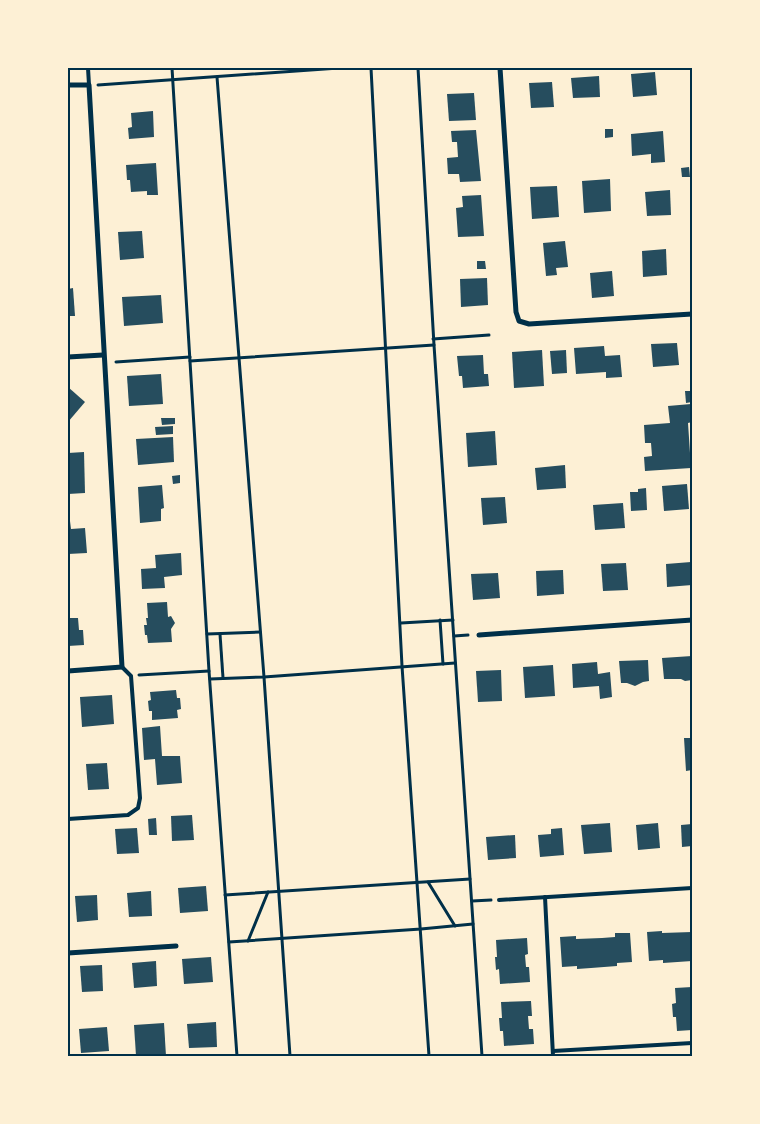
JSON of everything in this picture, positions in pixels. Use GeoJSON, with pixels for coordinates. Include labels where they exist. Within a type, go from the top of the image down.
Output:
{"type":"FeatureCollection","features":[{"type":"Feature","properties":{"kind":"street"},"geometry":{"type":"LineString","coordinates":[[500,68],[516,312],[520,321],[528,324],[692,314]]}},
{"type":"Feature","properties":{"kind":"street"},"geometry":{"type":"LineString","coordinates":[[68,85],[89,85],[122,667],[68,671]]}},
{"type":"Feature","properties":{"kind":"street"},"geometry":{"type":"LineString","coordinates":[[68,357],[103,355]]}},
{"type":"Feature","properties":{"kind":"street"},"geometry":{"type":"LineString","coordinates":[[479,635],[692,620]]}},
{"type":"Feature","properties":{"kind":"street"},"geometry":{"type":"LineString","coordinates":[[68,953],[176,946]]}},
{"type":"Feature","properties":{"kind":"lane"},"geometry":{"type":"LineString","coordinates":[[88,68],[89,85]]}},
{"type":"Feature","properties":{"kind":"lane"},"geometry":{"type":"LineString","coordinates":[[68,819],[128,815],[138,808],[140,798],[131,676],[122,667]]}},
{"type":"Feature","properties":{"kind":"lane"},"geometry":{"type":"LineString","coordinates":[[499,900],[692,888]]}},
{"type":"Feature","properties":{"kind":"lane"},"geometry":{"type":"LineString","coordinates":[[545,897],[554,1056]]}},
{"type":"Feature","properties":{"kind":"lane"},"geometry":{"type":"LineString","coordinates":[[553,1051],[692,1043]]}},
{"type":"Feature","properties":{"kind":"path"},"geometry":{"type":"LineString","coordinates":[[172,68],[209,671],[237,1056]]}},
{"type":"Feature","properties":{"kind":"path"},"geometry":{"type":"LineString","coordinates":[[89,85],[340,68]]}},
{"type":"Feature","properties":{"kind":"path"},"geometry":{"type":"LineString","coordinates":[[371,68],[402,666],[429,1056]]}},
{"type":"Feature","properties":{"kind":"path"},"geometry":{"type":"LineString","coordinates":[[418,68],[433,339],[482,1056]]}},
{"type":"Feature","properties":{"kind":"path"},"geometry":{"type":"LineString","coordinates":[[217,77],[264,677],[290,1056]]}},
{"type":"Feature","properties":{"kind":"path"},"geometry":{"type":"LineString","coordinates":[[433,339],[489,335]]}},
{"type":"Feature","properties":{"kind":"path"},"geometry":{"type":"LineString","coordinates":[[104,362],[239,358],[434,345]]}},
{"type":"Feature","properties":{"kind":"path"},"geometry":{"type":"LineString","coordinates":[[440,620],[443,664]]}},
{"type":"Feature","properties":{"kind":"path"},"geometry":{"type":"LineString","coordinates":[[401,623],[453,620]]}},
{"type":"Feature","properties":{"kind":"path"},"geometry":{"type":"LineString","coordinates":[[207,634],[260,632]]}},
{"type":"Feature","properties":{"kind":"path"},"geometry":{"type":"LineString","coordinates":[[220,634],[223,678]]}},
{"type":"Feature","properties":{"kind":"path"},"geometry":{"type":"LineString","coordinates":[[210,679],[264,677],[455,663]]}},
{"type":"Feature","properties":{"kind":"path"},"geometry":{"type":"LineString","coordinates":[[131,676],[209,671]]}},
{"type":"Feature","properties":{"kind":"path"},"geometry":{"type":"LineString","coordinates":[[225,895],[470,879]]}},
{"type":"Feature","properties":{"kind":"path"},"geometry":{"type":"LineString","coordinates":[[428,882],[455,926]]}},
{"type":"Feature","properties":{"kind":"path"},"geometry":{"type":"LineString","coordinates":[[248,941],[268,892]]}},
{"type":"Feature","properties":{"kind":"path"},"geometry":{"type":"LineString","coordinates":[[472,901],[499,900]]}},
{"type":"Feature","properties":{"kind":"path"},"geometry":{"type":"LineString","coordinates":[[229,942],[421,930],[473,924]]}},
{"type":"Feature","properties":{"kind":"building"},"geometry":{"type":"Polygon","coordinates":[[[655,72],[657,95],[633,97],[631,74],[655,72]]]}},
{"type":"Feature","properties":{"kind":"building"},"geometry":{"type":"Polygon","coordinates":[[[599,76],[600,97],[573,98],[571,78],[599,76]]]}},
{"type":"Feature","properties":{"kind":"building"},"geometry":{"type":"Polygon","coordinates":[[[552,82],[554,107],[531,108],[529,83],[552,82]]]}},
{"type":"Feature","properties":{"kind":"building"},"geometry":{"type":"Polygon","coordinates":[[[474,93],[476,120],[449,121],[447,94],[474,93]]]}},
{"type":"Feature","properties":{"kind":"building"},"geometry":{"type":"Polygon","coordinates":[[[153,111],[154,137],[129,139],[128,128],[132,127],[131,113],[153,111]]]}},
{"type":"Feature","properties":{"kind":"building"},"geometry":{"type":"Polygon","coordinates":[[[605,129],[613,129],[613,137],[605,138],[605,129]]]}},
{"type":"Feature","properties":{"kind":"building"},"geometry":{"type":"Polygon","coordinates":[[[476,130],[481,181],[460,182],[459,174],[448,174],[447,158],[458,157],[457,142],[452,142],[451,131],[476,130]]]}},
{"type":"Feature","properties":{"kind":"building"},"geometry":{"type":"Polygon","coordinates":[[[663,131],[665,162],[651,163],[651,154],[632,156],[631,134],[663,131]]]}},
{"type":"Feature","properties":{"kind":"building"},"geometry":{"type":"Polygon","coordinates":[[[156,163],[158,195],[147,195],[147,191],[131,192],[130,180],[127,180],[126,165],[156,163]]]}},
{"type":"Feature","properties":{"kind":"building"},"geometry":{"type":"Polygon","coordinates":[[[689,167],[690,177],[682,177],[681,168],[689,167]]]}},
{"type":"Feature","properties":{"kind":"building"},"geometry":{"type":"Polygon","coordinates":[[[610,179],[611,211],[584,213],[582,181],[610,179]]]}},
{"type":"Feature","properties":{"kind":"building"},"geometry":{"type":"Polygon","coordinates":[[[557,186],[559,217],[532,219],[530,187],[557,186]]]}},
{"type":"Feature","properties":{"kind":"building"},"geometry":{"type":"Polygon","coordinates":[[[670,190],[671,215],[647,216],[645,192],[670,190]]]}},
{"type":"Feature","properties":{"kind":"building"},"geometry":{"type":"Polygon","coordinates":[[[481,195],[484,236],[458,237],[456,208],[463,207],[462,196],[481,195]]]}},
{"type":"Feature","properties":{"kind":"building"},"geometry":{"type":"Polygon","coordinates":[[[142,231],[144,258],[120,260],[118,232],[142,231]]]}},
{"type":"Feature","properties":{"kind":"building"},"geometry":{"type":"Polygon","coordinates":[[[565,241],[568,267],[556,268],[557,275],[546,276],[543,243],[565,241]]]}},
{"type":"Feature","properties":{"kind":"building"},"geometry":{"type":"Polygon","coordinates":[[[666,249],[667,275],[643,277],[642,251],[666,249]]]}},
{"type":"Feature","properties":{"kind":"building"},"geometry":{"type":"Polygon","coordinates":[[[477,261],[485,261],[486,269],[477,269],[477,261]]]}},
{"type":"Feature","properties":{"kind":"building"},"geometry":{"type":"Polygon","coordinates":[[[612,271],[614,296],[592,298],[590,273],[612,271]]]}},
{"type":"Feature","properties":{"kind":"building"},"geometry":{"type":"Polygon","coordinates":[[[487,278],[488,305],[461,307],[460,279],[487,278]]]}},
{"type":"Feature","properties":{"kind":"building"},"geometry":{"type":"Polygon","coordinates":[[[73,288],[75,316],[68,316],[68,289],[73,288]]]}},
{"type":"Feature","properties":{"kind":"building"},"geometry":{"type":"Polygon","coordinates":[[[161,295],[163,323],[124,326],[122,297],[161,295]]]}},
{"type":"Feature","properties":{"kind":"building"},"geometry":{"type":"Polygon","coordinates":[[[677,343],[679,365],[653,367],[651,344],[677,343]]]}},
{"type":"Feature","properties":{"kind":"building"},"geometry":{"type":"Polygon","coordinates":[[[604,346],[605,356],[620,355],[622,377],[606,378],[606,372],[576,374],[574,348],[604,346]]]}},
{"type":"Feature","properties":{"kind":"building"},"geometry":{"type":"Polygon","coordinates":[[[542,350],[544,386],[514,388],[512,352],[542,350]]]}},
{"type":"Feature","properties":{"kind":"building"},"geometry":{"type":"Polygon","coordinates":[[[566,350],[567,373],[552,374],[550,351],[566,350]]]}},
{"type":"Feature","properties":{"kind":"building"},"geometry":{"type":"Polygon","coordinates":[[[483,355],[484,374],[488,374],[489,386],[463,388],[462,376],[459,376],[457,356],[483,355]]]}},
{"type":"Feature","properties":{"kind":"building"},"geometry":{"type":"Polygon","coordinates":[[[161,374],[163,404],[129,406],[127,376],[161,374]]]}},
{"type":"Feature","properties":{"kind":"building"},"geometry":{"type":"Polygon","coordinates":[[[68,387],[85,402],[68,422],[68,387]]]}},
{"type":"Feature","properties":{"kind":"building"},"geometry":{"type":"Polygon","coordinates":[[[685,391],[692,391],[692,402],[686,403],[685,391]]]}},
{"type":"Feature","properties":{"kind":"building"},"geometry":{"type":"Polygon","coordinates":[[[691,404],[692,422],[688,423],[691,468],[645,471],[644,457],[652,456],[651,443],[645,443],[644,425],[670,423],[668,406],[691,404]]]}},
{"type":"Feature","properties":{"kind":"building"},"geometry":{"type":"Polygon","coordinates":[[[161,418],[175,418],[175,424],[162,425],[161,418]]]}},
{"type":"Feature","properties":{"kind":"building"},"geometry":{"type":"Polygon","coordinates":[[[173,426],[173,434],[156,435],[155,427],[173,426]]]}},
{"type":"Feature","properties":{"kind":"building"},"geometry":{"type":"Polygon","coordinates":[[[495,431],[497,465],[468,467],[466,433],[495,431]]]}},
{"type":"Feature","properties":{"kind":"building"},"geometry":{"type":"Polygon","coordinates":[[[173,437],[174,462],[138,465],[136,439],[173,437]]]}},
{"type":"Feature","properties":{"kind":"building"},"geometry":{"type":"Polygon","coordinates":[[[84,452],[85,493],[68,494],[68,453],[84,452]]]}},
{"type":"Feature","properties":{"kind":"building"},"geometry":{"type":"Polygon","coordinates":[[[565,465],[566,488],[537,490],[535,468],[565,465]]]}},
{"type":"Feature","properties":{"kind":"building"},"geometry":{"type":"Polygon","coordinates":[[[180,475],[180,483],[173,484],[172,476],[180,475]]]}},
{"type":"Feature","properties":{"kind":"building"},"geometry":{"type":"Polygon","coordinates":[[[687,484],[689,509],[664,511],[662,486],[687,484]]]}},
{"type":"Feature","properties":{"kind":"building"},"geometry":{"type":"Polygon","coordinates":[[[162,485],[164,508],[161,509],[161,521],[140,523],[138,487],[162,485]]]}},
{"type":"Feature","properties":{"kind":"building"},"geometry":{"type":"Polygon","coordinates":[[[646,488],[647,510],[631,511],[630,492],[638,492],[638,489],[646,488]]]}},
{"type":"Feature","properties":{"kind":"building"},"geometry":{"type":"Polygon","coordinates":[[[505,497],[507,523],[483,525],[481,498],[505,497]]]}},
{"type":"Feature","properties":{"kind":"building"},"geometry":{"type":"Polygon","coordinates":[[[623,503],[625,528],[595,530],[593,505],[623,503]]]}},
{"type":"Feature","properties":{"kind":"building"},"geometry":{"type":"Polygon","coordinates":[[[68,521],[70,521],[71,529],[85,528],[87,553],[68,554],[68,521]]]}},
{"type":"Feature","properties":{"kind":"building"},"geometry":{"type":"Polygon","coordinates":[[[181,553],[182,575],[164,577],[165,588],[142,589],[141,569],[156,568],[155,555],[181,553]]]}},
{"type":"Feature","properties":{"kind":"building"},"geometry":{"type":"Polygon","coordinates":[[[691,562],[692,585],[667,587],[666,564],[691,562]]]}},
{"type":"Feature","properties":{"kind":"building"},"geometry":{"type":"Polygon","coordinates":[[[626,563],[628,590],[603,591],[601,564],[626,563]]]}},
{"type":"Feature","properties":{"kind":"building"},"geometry":{"type":"Polygon","coordinates":[[[563,570],[564,594],[537,596],[536,571],[563,570]]]}},
{"type":"Feature","properties":{"kind":"building"},"geometry":{"type":"Polygon","coordinates":[[[498,573],[500,598],[473,600],[471,574],[498,573]]]}},
{"type":"Feature","properties":{"kind":"building"},"geometry":{"type":"Polygon","coordinates":[[[167,602],[168,617],[171,616],[175,623],[171,629],[172,642],[148,643],[144,625],[147,625],[146,618],[148,618],[147,603],[167,602]]]}},
{"type":"Feature","properties":{"kind":"building"},"geometry":{"type":"Polygon","coordinates":[[[68,618],[78,618],[79,630],[83,630],[84,645],[68,646],[68,618]]]}},
{"type":"Feature","properties":{"kind":"building"},"geometry":{"type":"Polygon","coordinates":[[[692,656],[692,680],[664,679],[662,658],[692,656]]]}},
{"type":"Feature","properties":{"kind":"building"},"geometry":{"type":"Polygon","coordinates":[[[648,660],[649,681],[635,686],[621,683],[619,661],[648,660]]]}},
{"type":"Feature","properties":{"kind":"building"},"geometry":{"type":"Polygon","coordinates":[[[597,662],[598,674],[610,672],[612,697],[600,699],[599,686],[573,688],[572,664],[597,662]]]}},
{"type":"Feature","properties":{"kind":"building"},"geometry":{"type":"Polygon","coordinates":[[[553,665],[555,696],[525,698],[523,667],[553,665]]]}},
{"type":"Feature","properties":{"kind":"building"},"geometry":{"type":"Polygon","coordinates":[[[501,670],[502,701],[478,702],[476,671],[501,670]]]}},
{"type":"Feature","properties":{"kind":"building"},"geometry":{"type":"Polygon","coordinates":[[[176,690],[177,698],[180,698],[181,709],[177,710],[178,718],[152,720],[152,711],[149,711],[148,701],[151,700],[150,692],[176,690]]]}},
{"type":"Feature","properties":{"kind":"building"},"geometry":{"type":"Polygon","coordinates":[[[112,695],[114,724],[82,727],[80,697],[112,695]]]}},
{"type":"Feature","properties":{"kind":"building"},"geometry":{"type":"Polygon","coordinates":[[[160,726],[162,756],[180,756],[182,783],[157,785],[155,759],[144,760],[142,728],[160,726]]]}},
{"type":"Feature","properties":{"kind":"building"},"geometry":{"type":"Polygon","coordinates":[[[684,738],[692,738],[692,770],[686,771],[684,738]]]}},
{"type":"Feature","properties":{"kind":"building"},"geometry":{"type":"Polygon","coordinates":[[[107,763],[109,789],[88,790],[86,764],[107,763]]]}},
{"type":"Feature","properties":{"kind":"building"},"geometry":{"type":"Polygon","coordinates":[[[192,815],[194,840],[172,841],[171,816],[192,815]]]}},
{"type":"Feature","properties":{"kind":"building"},"geometry":{"type":"Polygon","coordinates":[[[156,818],[157,835],[149,835],[148,819],[156,818]]]}},
{"type":"Feature","properties":{"kind":"building"},"geometry":{"type":"Polygon","coordinates":[[[610,823],[612,852],[584,854],[581,825],[610,823]]]}},
{"type":"Feature","properties":{"kind":"building"},"geometry":{"type":"Polygon","coordinates":[[[658,823],[660,848],[638,850],[636,825],[658,823]]]}},
{"type":"Feature","properties":{"kind":"building"},"geometry":{"type":"Polygon","coordinates":[[[692,824],[692,846],[682,847],[681,825],[692,824]]]}},
{"type":"Feature","properties":{"kind":"building"},"geometry":{"type":"Polygon","coordinates":[[[137,828],[139,853],[117,854],[115,829],[137,828]]]}},
{"type":"Feature","properties":{"kind":"building"},"geometry":{"type":"Polygon","coordinates":[[[562,828],[564,855],[540,857],[538,835],[551,834],[551,829],[562,828]]]}},
{"type":"Feature","properties":{"kind":"building"},"geometry":{"type":"Polygon","coordinates":[[[515,835],[516,858],[488,860],[486,837],[515,835]]]}},
{"type":"Feature","properties":{"kind":"building"},"geometry":{"type":"Polygon","coordinates":[[[206,886],[208,911],[180,913],[178,888],[206,886]]]}},
{"type":"Feature","properties":{"kind":"building"},"geometry":{"type":"Polygon","coordinates":[[[151,891],[152,916],[129,917],[127,893],[151,891]]]}},
{"type":"Feature","properties":{"kind":"building"},"geometry":{"type":"Polygon","coordinates":[[[97,895],[98,920],[77,922],[75,896],[97,895]]]}},
{"type":"Feature","properties":{"kind":"building"},"geometry":{"type":"Polygon","coordinates":[[[662,931],[662,933],[692,932],[692,961],[663,963],[663,960],[649,961],[647,932],[662,931]]]}},
{"type":"Feature","properties":{"kind":"building"},"geometry":{"type":"Polygon","coordinates":[[[615,933],[630,933],[632,962],[617,963],[617,966],[577,969],[577,966],[562,967],[560,937],[576,936],[576,939],[602,938],[615,937],[615,933]]]}},
{"type":"Feature","properties":{"kind":"building"},"geometry":{"type":"Polygon","coordinates":[[[527,938],[528,954],[525,955],[526,967],[529,967],[530,982],[500,984],[499,969],[496,970],[496,940],[527,938]]]}},
{"type":"Feature","properties":{"kind":"building"},"geometry":{"type":"Polygon","coordinates":[[[211,957],[213,982],[184,984],[182,959],[211,957]]]}},
{"type":"Feature","properties":{"kind":"building"},"geometry":{"type":"Polygon","coordinates":[[[156,961],[157,986],[134,988],[132,963],[156,961]]]}},
{"type":"Feature","properties":{"kind":"building"},"geometry":{"type":"Polygon","coordinates":[[[102,965],[103,991],[82,992],[80,966],[102,965]]]}},
{"type":"Feature","properties":{"kind":"building"},"geometry":{"type":"Polygon","coordinates":[[[692,987],[692,1030],[677,1031],[676,1017],[673,1017],[672,1004],[676,1003],[675,988],[692,987]]]}},
{"type":"Feature","properties":{"kind":"building"},"geometry":{"type":"Polygon","coordinates":[[[531,1001],[532,1016],[528,1016],[529,1029],[533,1029],[534,1044],[504,1046],[503,1031],[500,1031],[499,1018],[502,1018],[501,1002],[531,1001]]]}},
{"type":"Feature","properties":{"kind":"building"},"geometry":{"type":"Polygon","coordinates":[[[216,1022],[217,1047],[189,1048],[187,1024],[216,1022]]]}},
{"type":"Feature","properties":{"kind":"building"},"geometry":{"type":"Polygon","coordinates":[[[164,1023],[166,1056],[136,1056],[134,1025],[164,1023]]]}},
{"type":"Feature","properties":{"kind":"building"},"geometry":{"type":"Polygon","coordinates":[[[107,1027],[109,1051],[81,1053],[79,1029],[107,1027]]]}}]}
